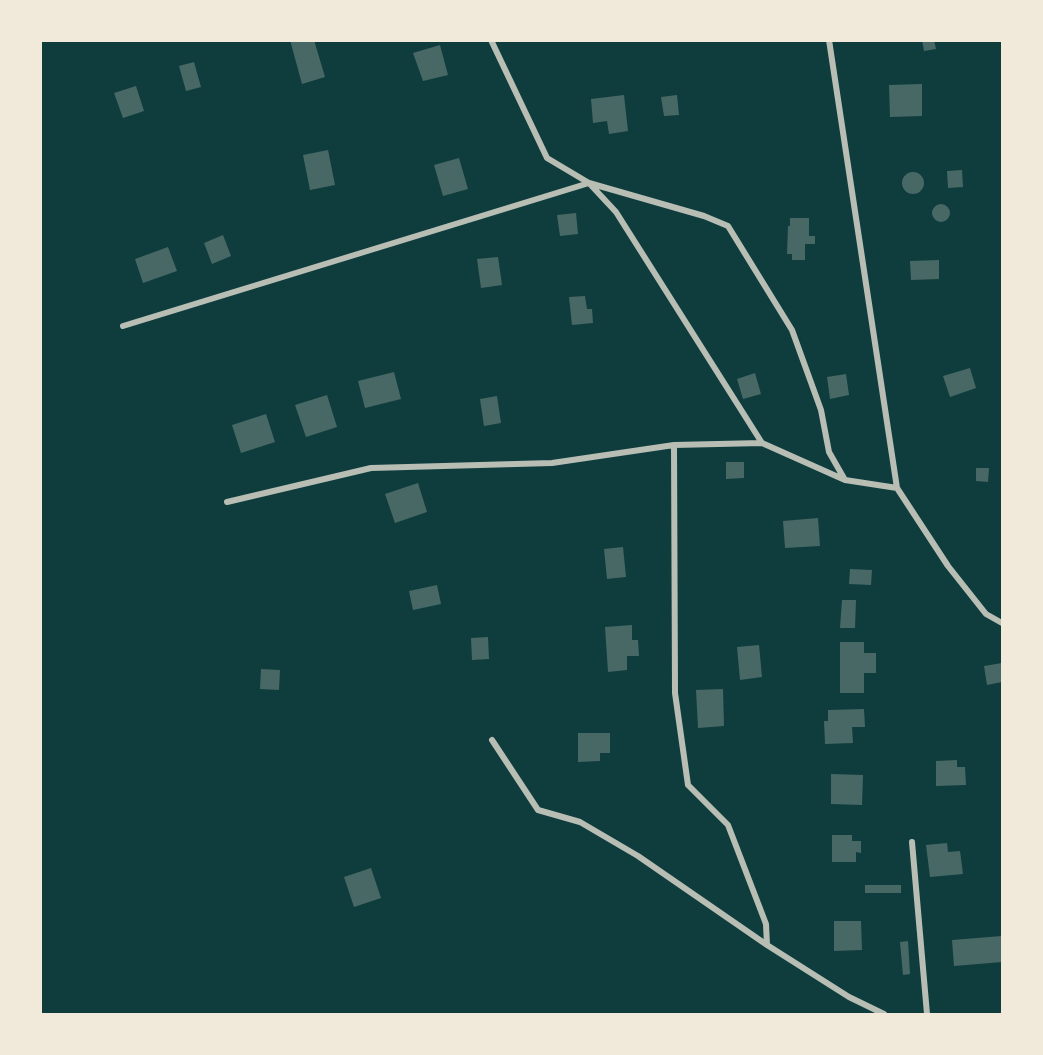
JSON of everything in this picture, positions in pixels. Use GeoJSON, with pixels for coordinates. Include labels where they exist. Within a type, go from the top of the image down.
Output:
{"type":"FeatureCollection","features":[{"type":"Feature","properties":{"kind":"street"},"geometry":{"type":"LineString","coordinates":[[491,40],[547,158],[589,183],[704,216],[728,226],[792,330],[821,410],[829,452],[845,480]]}},
{"type":"Feature","properties":{"kind":"street"},"geometry":{"type":"LineString","coordinates":[[829,40],[897,488],[948,566],[986,614],[1002,623]]}},
{"type":"Feature","properties":{"kind":"street"},"geometry":{"type":"LineString","coordinates":[[123,327],[589,183]]}},
{"type":"Feature","properties":{"kind":"street"},"geometry":{"type":"LineString","coordinates":[[589,183],[615,212],[762,443]]}},
{"type":"Feature","properties":{"kind":"street"},"geometry":{"type":"LineString","coordinates":[[227,502],[370,468],[552,463],[674,445],[762,443],[845,480],[897,488]]}},
{"type":"Feature","properties":{"kind":"street"},"geometry":{"type":"LineString","coordinates":[[674,445],[675,693],[688,785],[728,825],[766,924],[767,945]]}},
{"type":"Feature","properties":{"kind":"street"},"geometry":{"type":"LineString","coordinates":[[492,740],[538,810],[580,822],[638,856],[767,945],[849,997],[884,1014]]}},
{"type":"Feature","properties":{"kind":"street"},"geometry":{"type":"LineString","coordinates":[[912,842],[927,1014]]}},
{"type":"Feature","properties":{"kind":"building"},"geometry":{"type":"Polygon","coordinates":[[[290,40],[314,40],[325,77],[302,84],[290,40]]]}},
{"type":"Feature","properties":{"kind":"building"},"geometry":{"type":"Polygon","coordinates":[[[922,40],[934,40],[936,49],[924,51],[922,40]]]}},
{"type":"Feature","properties":{"kind":"building"},"geometry":{"type":"Polygon","coordinates":[[[440,45],[448,75],[423,81],[413,53],[440,45]]]}},
{"type":"Feature","properties":{"kind":"building"},"geometry":{"type":"Polygon","coordinates":[[[194,62],[201,87],[186,91],[179,66],[194,62]]]}},
{"type":"Feature","properties":{"kind":"building"},"geometry":{"type":"Polygon","coordinates":[[[922,84],[922,116],[890,117],[889,85],[922,84]]]}},
{"type":"Feature","properties":{"kind":"building"},"geometry":{"type":"Polygon","coordinates":[[[136,86],[144,111],[123,118],[114,93],[136,86]]]}},
{"type":"Feature","properties":{"kind":"building"},"geometry":{"type":"Polygon","coordinates":[[[624,95],[628,131],[609,134],[607,121],[593,123],[591,99],[624,95]]]}},
{"type":"Feature","properties":{"kind":"building"},"geometry":{"type":"Polygon","coordinates":[[[677,95],[679,115],[664,116],[661,97],[677,95]]]}},
{"type":"Feature","properties":{"kind":"building"},"geometry":{"type":"Polygon","coordinates":[[[328,150],[335,185],[310,190],[303,155],[328,150]]]}},
{"type":"Feature","properties":{"kind":"building"},"geometry":{"type":"Polygon","coordinates":[[[459,158],[468,189],[443,196],[434,165],[459,158]]]}},
{"type":"Feature","properties":{"kind":"building"},"geometry":{"type":"Polygon","coordinates":[[[962,170],[963,187],[948,188],[947,171],[962,170]]]}},
{"type":"Feature","properties":{"kind":"building"},"geometry":{"type":"Polygon","coordinates":[[[913,172],[923,179],[924,183],[917,193],[913,194],[903,187],[902,183],[909,173],[913,172]]]}},
{"type":"Feature","properties":{"kind":"building"},"geometry":{"type":"Polygon","coordinates":[[[937,204],[945,204],[950,209],[948,220],[937,222],[932,217],[932,209],[937,204]]]}},
{"type":"Feature","properties":{"kind":"building"},"geometry":{"type":"Polygon","coordinates":[[[576,213],[578,234],[560,236],[557,215],[576,213]]]}},
{"type":"Feature","properties":{"kind":"building"},"geometry":{"type":"Polygon","coordinates":[[[790,218],[809,218],[809,236],[815,236],[815,244],[805,244],[805,260],[792,260],[792,254],[787,254],[790,218]]]}},
{"type":"Feature","properties":{"kind":"building"},"geometry":{"type":"Polygon","coordinates":[[[223,235],[231,256],[212,264],[204,243],[223,235]]]}},
{"type":"Feature","properties":{"kind":"building"},"geometry":{"type":"Polygon","coordinates":[[[168,247],[177,271],[143,283],[135,259],[168,247]]]}},
{"type":"Feature","properties":{"kind":"building"},"geometry":{"type":"Polygon","coordinates":[[[498,257],[502,285],[481,288],[477,259],[498,257]]]}},
{"type":"Feature","properties":{"kind":"building"},"geometry":{"type":"Polygon","coordinates":[[[939,260],[939,279],[911,280],[910,261],[939,260]]]}},
{"type":"Feature","properties":{"kind":"building"},"geometry":{"type":"Polygon","coordinates":[[[585,296],[587,309],[592,309],[593,323],[572,325],[569,297],[585,296]]]}},
{"type":"Feature","properties":{"kind":"building"},"geometry":{"type":"Polygon","coordinates":[[[970,368],[976,388],[950,397],[943,376],[970,368]]]}},
{"type":"Feature","properties":{"kind":"building"},"geometry":{"type":"Polygon","coordinates":[[[394,372],[401,399],[365,408],[358,381],[394,372]]]}},
{"type":"Feature","properties":{"kind":"building"},"geometry":{"type":"Polygon","coordinates":[[[755,373],[761,394],[743,399],[737,379],[755,373]]]}},
{"type":"Feature","properties":{"kind":"building"},"geometry":{"type":"Polygon","coordinates":[[[846,374],[849,395],[830,399],[827,377],[846,374]]]}},
{"type":"Feature","properties":{"kind":"building"},"geometry":{"type":"Polygon","coordinates":[[[327,395],[337,427],[306,437],[295,405],[327,395]]]}},
{"type":"Feature","properties":{"kind":"building"},"geometry":{"type":"Polygon","coordinates":[[[497,396],[501,423],[484,426],[480,399],[497,396]]]}},
{"type":"Feature","properties":{"kind":"building"},"geometry":{"type":"Polygon","coordinates":[[[266,414],[275,442],[241,453],[232,425],[266,414]]]}},
{"type":"Feature","properties":{"kind":"building"},"geometry":{"type":"Polygon","coordinates":[[[726,462],[744,462],[744,478],[726,479],[726,462]]]}},
{"type":"Feature","properties":{"kind":"building"},"geometry":{"type":"Polygon","coordinates":[[[976,468],[989,468],[988,482],[976,481],[976,468]]]}},
{"type":"Feature","properties":{"kind":"building"},"geometry":{"type":"Polygon","coordinates":[[[418,483],[427,512],[395,523],[385,494],[418,483]]]}},
{"type":"Feature","properties":{"kind":"building"},"geometry":{"type":"Polygon","coordinates":[[[818,518],[820,546],[785,548],[783,521],[818,518]]]}},
{"type":"Feature","properties":{"kind":"building"},"geometry":{"type":"Polygon","coordinates":[[[623,547],[626,577],[607,579],[604,549],[623,547]]]}},
{"type":"Feature","properties":{"kind":"building"},"geometry":{"type":"Polygon","coordinates":[[[850,569],[872,570],[871,585],[849,584],[850,569]]]}},
{"type":"Feature","properties":{"kind":"building"},"geometry":{"type":"Polygon","coordinates":[[[437,585],[441,604],[413,610],[409,591],[437,585]]]}},
{"type":"Feature","properties":{"kind":"building"},"geometry":{"type":"Polygon","coordinates":[[[842,600],[856,600],[855,628],[840,628],[842,600]]]}},
{"type":"Feature","properties":{"kind":"building"},"geometry":{"type":"Polygon","coordinates":[[[632,625],[632,640],[638,640],[639,656],[627,656],[627,670],[608,672],[605,627],[632,625]]]}},
{"type":"Feature","properties":{"kind":"building"},"geometry":{"type":"Polygon","coordinates":[[[488,637],[489,659],[472,660],[471,638],[488,637]]]}},
{"type":"Feature","properties":{"kind":"building"},"geometry":{"type":"Polygon","coordinates":[[[840,642],[864,642],[864,653],[876,653],[876,673],[864,673],[864,693],[840,693],[840,642]]]}},
{"type":"Feature","properties":{"kind":"building"},"geometry":{"type":"Polygon","coordinates":[[[759,645],[762,677],[740,680],[737,647],[759,645]]]}},
{"type":"Feature","properties":{"kind":"building"},"geometry":{"type":"Polygon","coordinates":[[[1002,663],[1002,682],[987,685],[984,666],[1002,663]]]}},
{"type":"Feature","properties":{"kind":"building"},"geometry":{"type":"Polygon","coordinates":[[[261,669],[280,670],[279,690],[260,689],[261,669]]]}},
{"type":"Feature","properties":{"kind":"building"},"geometry":{"type":"Polygon","coordinates":[[[723,689],[724,726],[698,728],[696,690],[723,689]]]}},
{"type":"Feature","properties":{"kind":"building"},"geometry":{"type":"Polygon","coordinates":[[[864,709],[865,727],[852,727],[853,743],[825,744],[824,721],[828,721],[828,710],[864,709]]]}},
{"type":"Feature","properties":{"kind":"building"},"geometry":{"type":"Polygon","coordinates":[[[578,733],[610,733],[610,753],[600,753],[600,761],[578,762],[578,733]]]}},
{"type":"Feature","properties":{"kind":"building"},"geometry":{"type":"Polygon","coordinates":[[[957,760],[957,767],[965,767],[966,785],[936,786],[936,761],[957,760]]]}},
{"type":"Feature","properties":{"kind":"building"},"geometry":{"type":"Polygon","coordinates":[[[831,774],[863,775],[862,805],[831,804],[831,774]]]}},
{"type":"Feature","properties":{"kind":"building"},"geometry":{"type":"Polygon","coordinates":[[[832,835],[852,835],[852,841],[861,841],[861,853],[856,852],[856,862],[832,862],[832,835]]]}},
{"type":"Feature","properties":{"kind":"building"},"geometry":{"type":"Polygon","coordinates":[[[947,843],[948,852],[960,851],[963,874],[930,877],[926,845],[947,843]]]}},
{"type":"Feature","properties":{"kind":"building"},"geometry":{"type":"Polygon","coordinates":[[[371,868],[381,898],[354,907],[344,877],[371,868]]]}},
{"type":"Feature","properties":{"kind":"building"},"geometry":{"type":"Polygon","coordinates":[[[865,885],[901,885],[901,893],[865,893],[865,885]]]}},
{"type":"Feature","properties":{"kind":"building"},"geometry":{"type":"Polygon","coordinates":[[[834,921],[861,921],[862,950],[834,951],[834,921]]]}},
{"type":"Feature","properties":{"kind":"building"},"geometry":{"type":"Polygon","coordinates":[[[1002,936],[1002,962],[954,966],[952,940],[1002,936]]]}},
{"type":"Feature","properties":{"kind":"building"},"geometry":{"type":"Polygon","coordinates":[[[908,941],[910,974],[903,975],[900,942],[908,941]]]}}]}
